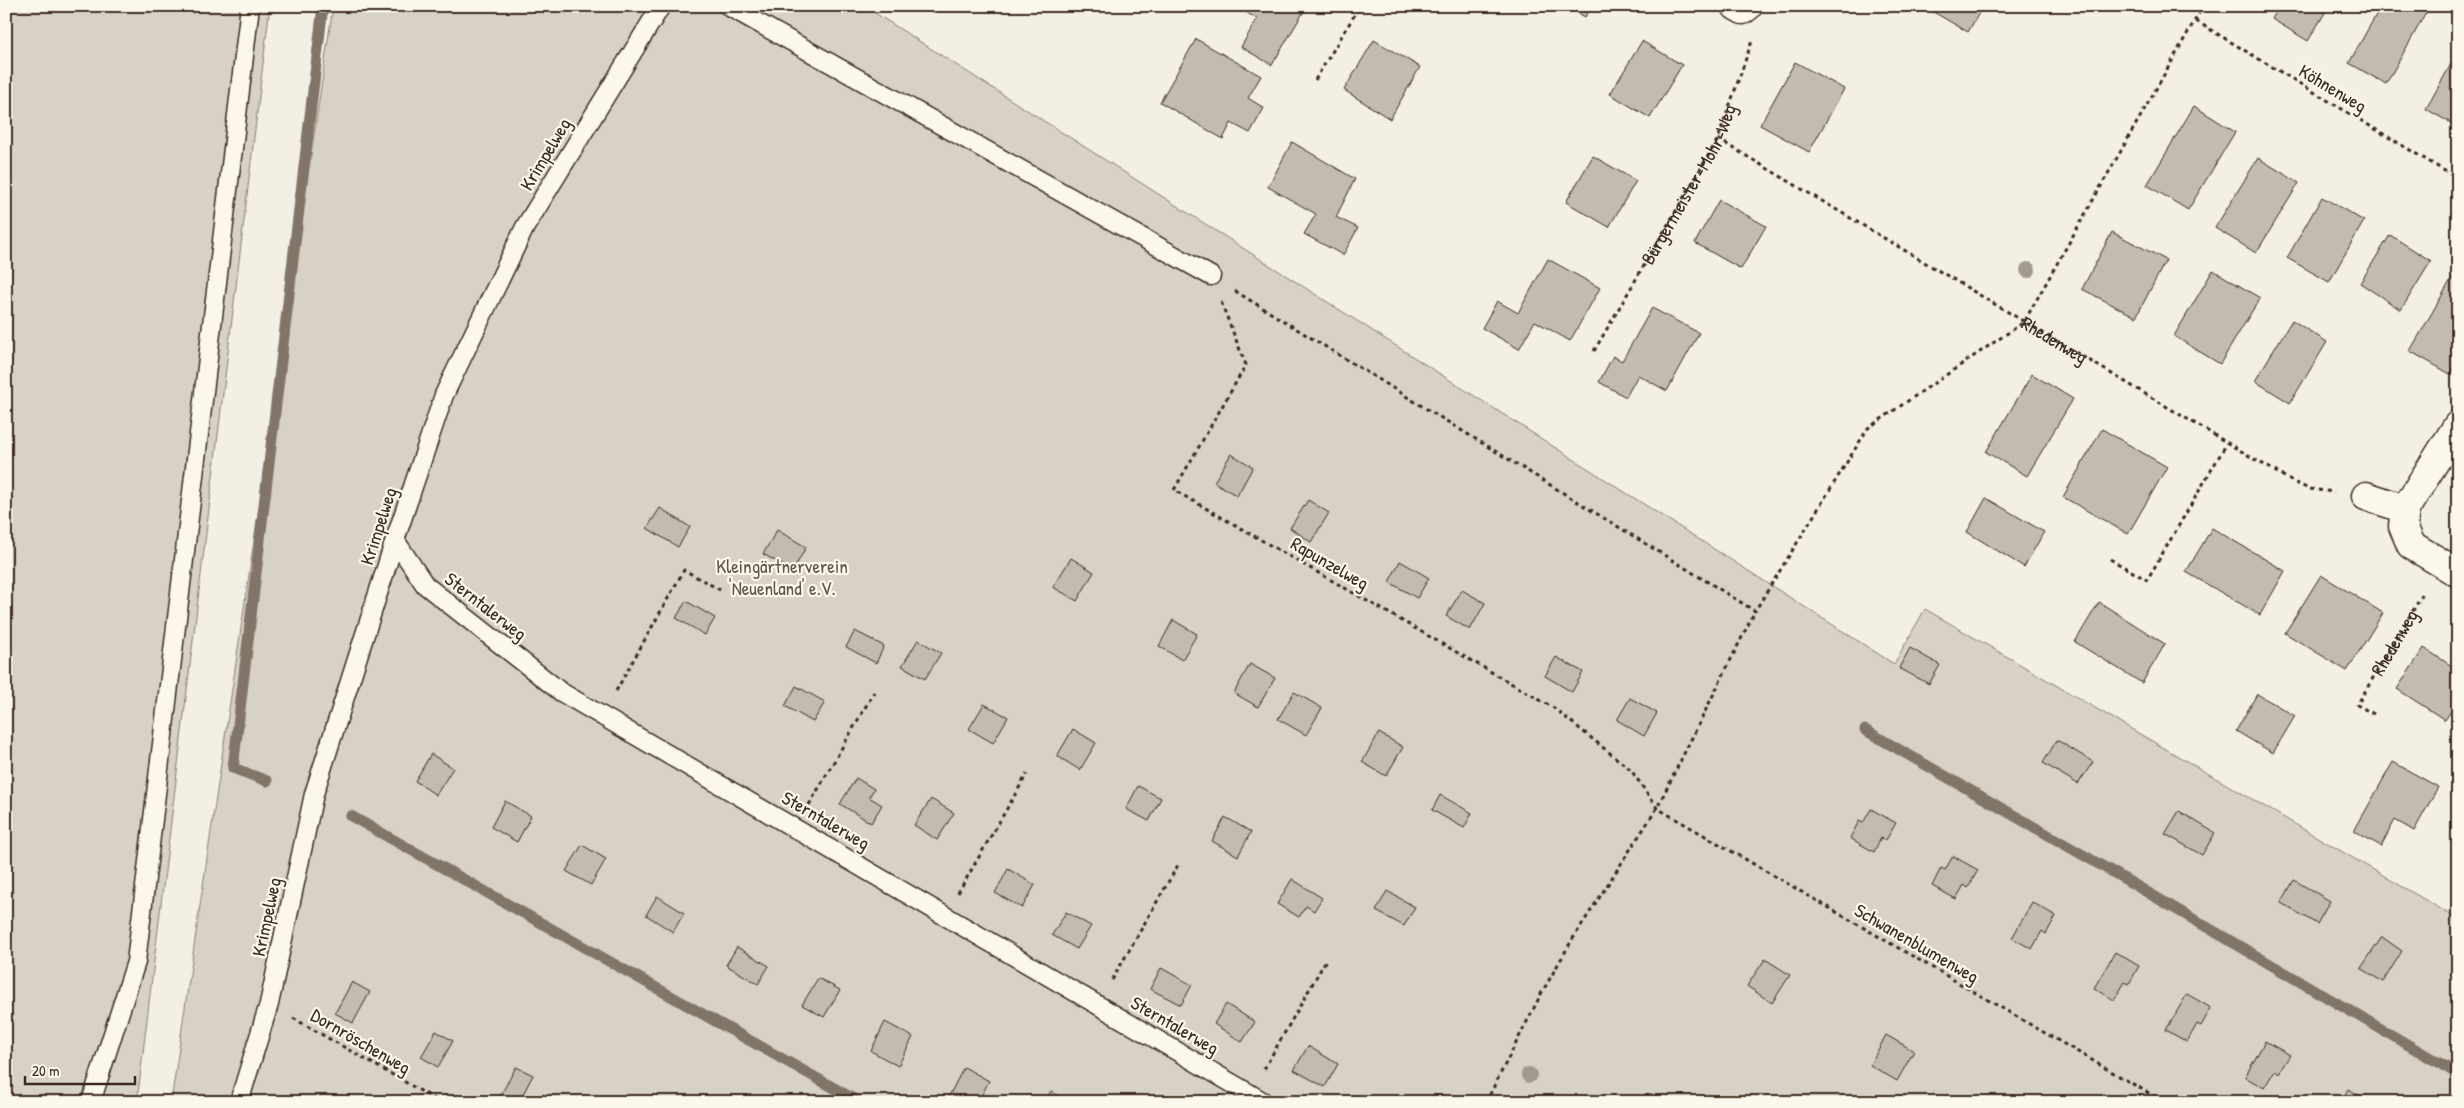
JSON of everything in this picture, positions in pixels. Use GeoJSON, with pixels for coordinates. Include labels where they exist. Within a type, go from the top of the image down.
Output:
{"type":"FeatureCollection","features":[{"type":"Feature","properties":{"kind":"street"},"geometry":{"type":"LineString","coordinates":[[2450,568],[2411,545],[2402,526],[2405,509],[2458,425]]}},
{"type":"Feature","properties":{"kind":"street"},"geometry":{"type":"LineString","coordinates":[[2366,496],[2405,509]]}},
{"type":"Feature","properties":{"kind":"lane"},"geometry":{"type":"LineString","coordinates":[[91,1102],[136,962],[250,6]]}},
{"type":"Feature","properties":{"kind":"lane","name":"Krimpelweg"},"geometry":{"type":"LineString","coordinates":[[239,1102],[269,1004],[314,794],[444,394],[525,226],[661,6]]}},
{"type":"Feature","properties":{"kind":"lane"},"geometry":{"type":"LineString","coordinates":[[728,6],[1211,276]]}},
{"type":"Feature","properties":{"kind":"lane","name":"Sterntalerweg"},"geometry":{"type":"LineString","coordinates":[[395,540],[425,585],[561,692],[796,827],[1257,1098]]}},
{"type":"Feature","properties":{"kind":"path"},"geometry":{"type":"LineString","coordinates":[[1315,80],[1360,6]]}},
{"type":"Feature","properties":{"kind":"path"},"geometry":{"type":"LineString","coordinates":[[1486,1102],[1568,948],[1656,808],[1755,612],[1868,428],[2024,322],[2203,6]]}},
{"type":"Feature","properties":{"kind":"path","name":"Bürgermeister-Mohr-Weg"},"geometry":{"type":"LineString","coordinates":[[1594,351],[1718,139],[1756,28],[1742,8]]}},
{"type":"Feature","properties":{"kind":"path","name":"Köhnenweg"},"geometry":{"type":"LineString","coordinates":[[2196,21],[2458,179]]}},
{"type":"Feature","properties":{"kind":"path","name":"Rhedenweg"},"geometry":{"type":"LineString","coordinates":[[1718,139],[2293,482],[2309,489],[2366,496]]}},
{"type":"Feature","properties":{"kind":"path"},"geometry":{"type":"LineString","coordinates":[[1211,276],[1755,612]]}},
{"type":"Feature","properties":{"kind":"path","name":"Rapunzelweg"},"geometry":{"type":"LineString","coordinates":[[1211,276],[1246,365],[1174,490],[1554,708],[1631,770],[1656,808]]}},
{"type":"Feature","properties":{"kind":"path"},"geometry":{"type":"LineString","coordinates":[[2110,560],[2147,580],[2227,443]]}},
{"type":"Feature","properties":{"kind":"path","name":"Rhedenweg"},"geometry":{"type":"LineString","coordinates":[[2374,714],[2357,705],[2450,568]]}},
{"type":"Feature","properties":{"kind":"path"},"geometry":{"type":"LineString","coordinates":[[603,715],[684,570],[722,591]]}},
{"type":"Feature","properties":{"kind":"path"},"geometry":{"type":"LineString","coordinates":[[796,827],[874,692]]}},
{"type":"Feature","properties":{"kind":"path"},"geometry":{"type":"LineString","coordinates":[[946,915],[1027,774]]}},
{"type":"Feature","properties":{"kind":"path","name":"Schwanenblumenweg"},"geometry":{"type":"LineString","coordinates":[[1656,808],[2164,1102]]}},
{"type":"Feature","properties":{"kind":"path"},"geometry":{"type":"LineString","coordinates":[[1098,1005],[1178,865]]}},
{"type":"Feature","properties":{"kind":"path"},"geometry":{"type":"LineString","coordinates":[[1257,1098],[1326,960]]}},
{"type":"Feature","properties":{"kind":"path","name":"Dornröschenweg"},"geometry":{"type":"LineString","coordinates":[[269,1004],[440,1102]]}},
{"type":"Feature","properties":{"kind":"green space"},"geometry":{"type":"Polygon","coordinates":[[[6,6],[270,6],[137,1102],[6,1102],[6,6]]]}},
{"type":"Feature","properties":{"kind":"green space","name":"Kleingärtnerverein 'Neuenland' e.V."},"geometry":{"type":"Polygon","coordinates":[[[333,6],[864,6],[1894,664],[1925,609],[2458,919],[2458,1102],[171,1102],[333,6]]]}},
{"type":"Feature","properties":{"kind":"building"},"geometry":{"type":"Polygon","coordinates":[[[1246,6],[1307,6],[1272,65],[1241,47],[1257,19],[1244,11],[1246,6]]]}},
{"type":"Feature","properties":{"kind":"building"},"geometry":{"type":"Polygon","coordinates":[[[1565,6],[1591,6],[1585,17],[1565,6]]]}},
{"type":"Feature","properties":{"kind":"building"},"geometry":{"type":"Polygon","coordinates":[[[1923,6],[1983,6],[1968,32],[1923,6]]]}},
{"type":"Feature","properties":{"kind":"building"},"geometry":{"type":"Polygon","coordinates":[[[2279,6],[2329,6],[2308,41],[2272,19],[2279,6]]]}},
{"type":"Feature","properties":{"kind":"building"},"geometry":{"type":"Polygon","coordinates":[[[2381,6],[2418,6],[2427,11],[2386,84],[2349,63],[2381,6]]]}},
{"type":"Feature","properties":{"kind":"building"},"geometry":{"type":"Polygon","coordinates":[[[1196,39],[1261,76],[1248,98],[1264,108],[1250,133],[1231,123],[1223,139],[1160,102],[1196,39]]]}},
{"type":"Feature","properties":{"kind":"building"},"geometry":{"type":"Polygon","coordinates":[[[1374,40],[1420,67],[1390,119],[1344,90],[1374,40]]]}},
{"type":"Feature","properties":{"kind":"building"},"geometry":{"type":"Polygon","coordinates":[[[1642,41],[1682,65],[1650,118],[1610,94],[1642,41]]]}},
{"type":"Feature","properties":{"kind":"building"},"geometry":{"type":"Polygon","coordinates":[[[1795,62],[1844,89],[1809,152],[1760,125],[1795,62]]]}},
{"type":"Feature","properties":{"kind":"building"},"geometry":{"type":"Polygon","coordinates":[[[2451,64],[2458,68],[2458,127],[2426,109],[2451,64]]]}},
{"type":"Feature","properties":{"kind":"building"},"geometry":{"type":"Polygon","coordinates":[[[2194,106],[2235,132],[2188,210],[2147,185],[2194,106]]]}},
{"type":"Feature","properties":{"kind":"building"},"geometry":{"type":"Polygon","coordinates":[[[1292,142],[1355,179],[1336,217],[1358,228],[1343,255],[1304,234],[1316,214],[1268,187],[1292,142]]]}},
{"type":"Feature","properties":{"kind":"building"},"geometry":{"type":"Polygon","coordinates":[[[1593,156],[1636,181],[1609,227],[1566,202],[1593,156]]]}},
{"type":"Feature","properties":{"kind":"building"},"geometry":{"type":"Polygon","coordinates":[[[2258,158],[2299,183],[2256,253],[2215,228],[2258,158]]]}},
{"type":"Feature","properties":{"kind":"building"},"geometry":{"type":"Polygon","coordinates":[[[2322,197],[2364,221],[2329,282],[2287,258],[2322,197]]]}},
{"type":"Feature","properties":{"kind":"building"},"geometry":{"type":"Polygon","coordinates":[[[1719,200],[1766,226],[1741,269],[1695,243],[1719,200]]]}},
{"type":"Feature","properties":{"kind":"building"},"geometry":{"type":"Polygon","coordinates":[[[2112,232],[2166,260],[2136,317],[2082,289],[2112,232]]]}},
{"type":"Feature","properties":{"kind":"building"},"geometry":{"type":"Polygon","coordinates":[[[2390,235],[2431,261],[2401,310],[2360,283],[2390,235]]]}},
{"type":"Feature","properties":{"kind":"building"},"geometry":{"type":"Polygon","coordinates":[[[1548,259],[1600,288],[1570,341],[1535,321],[1519,349],[1482,328],[1497,301],[1518,313],[1548,259]]]}},
{"type":"Feature","properties":{"kind":"building"},"geometry":{"type":"Polygon","coordinates":[[[2213,270],[2260,298],[2220,364],[2174,336],[2213,270]]]}},
{"type":"Feature","properties":{"kind":"building"},"geometry":{"type":"Polygon","coordinates":[[[2456,271],[2458,272],[2458,360],[2450,374],[2410,351],[2456,271]]]}},
{"type":"Feature","properties":{"kind":"building"},"geometry":{"type":"Polygon","coordinates":[[[1652,308],[1699,333],[1667,391],[1638,375],[1626,397],[1599,382],[1613,356],[1622,361],[1652,308]]]}},
{"type":"Feature","properties":{"kind":"building"},"geometry":{"type":"Polygon","coordinates":[[[2292,320],[2327,342],[2290,403],[2255,381],[2292,320]]]}},
{"type":"Feature","properties":{"kind":"building"},"geometry":{"type":"Polygon","coordinates":[[[2032,374],[2073,399],[2027,476],[1986,452],[2032,374]]]}},
{"type":"Feature","properties":{"kind":"building"},"geometry":{"type":"Polygon","coordinates":[[[2102,429],[2167,467],[2128,534],[2063,497],[2102,429]]]}},
{"type":"Feature","properties":{"kind":"building"},"geometry":{"type":"Polygon","coordinates":[[[1231,454],[1253,467],[1237,496],[1214,482],[1231,454]]]}},
{"type":"Feature","properties":{"kind":"building"},"geometry":{"type":"Polygon","coordinates":[[[1986,498],[2044,532],[2024,567],[1967,532],[1986,498]]]}},
{"type":"Feature","properties":{"kind":"building"},"geometry":{"type":"Polygon","coordinates":[[[1308,500],[1329,513],[1311,542],[1290,528],[1308,500]]]}},
{"type":"Feature","properties":{"kind":"building"},"geometry":{"type":"Polygon","coordinates":[[[660,508],[690,527],[678,547],[647,528],[660,508]]]}},
{"type":"Feature","properties":{"kind":"building"},"geometry":{"type":"Polygon","coordinates":[[[2212,528],[2285,571],[2260,615],[2186,572],[2212,528]]]}},
{"type":"Feature","properties":{"kind":"building"},"geometry":{"type":"Polygon","coordinates":[[[777,530],[806,547],[793,571],[763,554],[777,530]]]}},
{"type":"Feature","properties":{"kind":"building"},"geometry":{"type":"Polygon","coordinates":[[[1071,558],[1094,572],[1077,601],[1053,587],[1071,558]]]}},
{"type":"Feature","properties":{"kind":"building"},"geometry":{"type":"Polygon","coordinates":[[[1400,561],[1429,578],[1417,598],[1389,582],[1400,561]]]}},
{"type":"Feature","properties":{"kind":"building"},"geometry":{"type":"Polygon","coordinates":[[[2321,575],[2383,613],[2347,671],[2285,633],[2321,575]]]}},
{"type":"Feature","properties":{"kind":"building"},"geometry":{"type":"Polygon","coordinates":[[[1462,590],[1485,603],[1470,630],[1446,616],[1462,590]]]}},
{"type":"Feature","properties":{"kind":"building"},"geometry":{"type":"Polygon","coordinates":[[[686,601],[715,618],[705,635],[676,618],[686,601]]]}},
{"type":"Feature","properties":{"kind":"building"},"geometry":{"type":"Polygon","coordinates":[[[2099,602],[2165,644],[2142,683],[2075,642],[2099,602]]]}},
{"type":"Feature","properties":{"kind":"building"},"geometry":{"type":"Polygon","coordinates":[[[1173,620],[1197,634],[1182,660],[1159,646],[1173,620]]]}},
{"type":"Feature","properties":{"kind":"building"},"geometry":{"type":"Polygon","coordinates":[[[855,631],[884,646],[876,663],[846,647],[855,631]]]}},
{"type":"Feature","properties":{"kind":"building"},"geometry":{"type":"Polygon","coordinates":[[[918,640],[941,653],[925,679],[902,666],[918,640]]]}},
{"type":"Feature","properties":{"kind":"building"},"geometry":{"type":"Polygon","coordinates":[[[1910,648],[1940,665],[1929,684],[1899,668],[1910,648]]]}},
{"type":"Feature","properties":{"kind":"building"},"geometry":{"type":"Polygon","coordinates":[[[2424,648],[2458,670],[2458,701],[2445,720],[2397,689],[2424,648]]]}},
{"type":"Feature","properties":{"kind":"building"},"geometry":{"type":"Polygon","coordinates":[[[1556,657],[1583,672],[1572,692],[1545,676],[1556,657]]]}},
{"type":"Feature","properties":{"kind":"building"},"geometry":{"type":"Polygon","coordinates":[[[1250,664],[1275,678],[1258,707],[1234,693],[1250,664]]]}},
{"type":"Feature","properties":{"kind":"building"},"geometry":{"type":"Polygon","coordinates":[[[796,686],[825,702],[813,722],[785,706],[796,686]]]}},
{"type":"Feature","properties":{"kind":"building"},"geometry":{"type":"Polygon","coordinates":[[[1294,692],[1322,708],[1306,735],[1278,719],[1294,692]]]}},
{"type":"Feature","properties":{"kind":"building"},"geometry":{"type":"Polygon","coordinates":[[[2257,694],[2295,716],[2273,753],[2236,731],[2257,694]]]}},
{"type":"Feature","properties":{"kind":"building"},"geometry":{"type":"Polygon","coordinates":[[[1630,698],[1657,713],[1644,736],[1617,720],[1630,698]]]}},
{"type":"Feature","properties":{"kind":"building"},"geometry":{"type":"Polygon","coordinates":[[[984,704],[1008,717],[993,743],[969,729],[984,704]]]}},
{"type":"Feature","properties":{"kind":"building"},"geometry":{"type":"Polygon","coordinates":[[[1073,729],[1096,743],[1080,770],[1057,756],[1073,729]]]}},
{"type":"Feature","properties":{"kind":"building"},"geometry":{"type":"Polygon","coordinates":[[[1379,733],[1403,747],[1386,776],[1362,762],[1379,733]]]}},
{"type":"Feature","properties":{"kind":"building"},"geometry":{"type":"Polygon","coordinates":[[[2057,740],[2093,762],[2078,784],[2043,763],[2057,740]]]}},
{"type":"Feature","properties":{"kind":"building"},"geometry":{"type":"Polygon","coordinates":[[[431,754],[453,768],[436,795],[415,781],[431,754]]]}},
{"type":"Feature","properties":{"kind":"building"},"geometry":{"type":"Polygon","coordinates":[[[2393,762],[2438,787],[2414,831],[2395,820],[2381,846],[2354,831],[2393,762]]]}},
{"type":"Feature","properties":{"kind":"building"},"geometry":{"type":"Polygon","coordinates":[[[856,778],[874,789],[869,797],[882,805],[871,823],[840,804],[856,778]]]}},
{"type":"Feature","properties":{"kind":"building"},"geometry":{"type":"Polygon","coordinates":[[[1138,786],[1161,798],[1149,821],[1126,809],[1138,786]]]}},
{"type":"Feature","properties":{"kind":"building"},"geometry":{"type":"Polygon","coordinates":[[[1440,795],[1472,813],[1464,828],[1432,810],[1440,795]]]}},
{"type":"Feature","properties":{"kind":"building"},"geometry":{"type":"Polygon","coordinates":[[[931,799],[954,813],[937,840],[914,825],[931,799]]]}},
{"type":"Feature","properties":{"kind":"building"},"geometry":{"type":"Polygon","coordinates":[[[505,801],[531,816],[517,842],[491,827],[505,801]]]}},
{"type":"Feature","properties":{"kind":"building"},"geometry":{"type":"Polygon","coordinates":[[[1871,809],[1896,823],[1886,840],[1881,838],[1874,852],[1850,838],[1859,821],[1863,823],[1871,809]]]}},
{"type":"Feature","properties":{"kind":"building"},"geometry":{"type":"Polygon","coordinates":[[[2179,811],[2215,833],[2202,855],[2165,834],[2179,811]]]}},
{"type":"Feature","properties":{"kind":"building"},"geometry":{"type":"Polygon","coordinates":[[[1225,817],[1251,832],[1238,856],[1212,841],[1225,817]]]}},
{"type":"Feature","properties":{"kind":"building"},"geometry":{"type":"Polygon","coordinates":[[[582,845],[606,859],[591,885],[566,871],[582,845]]]}},
{"type":"Feature","properties":{"kind":"building"},"geometry":{"type":"Polygon","coordinates":[[[1953,856],[1978,870],[1968,888],[1964,885],[1956,899],[1932,886],[1941,868],[1945,870],[1953,856]]]}},
{"type":"Feature","properties":{"kind":"building"},"geometry":{"type":"Polygon","coordinates":[[[1008,869],[1035,885],[1022,908],[995,893],[1008,869]]]}},
{"type":"Feature","properties":{"kind":"building"},"geometry":{"type":"Polygon","coordinates":[[[1292,879],[1322,898],[1314,911],[1306,906],[1299,917],[1277,904],[1292,879]]]}},
{"type":"Feature","properties":{"kind":"building"},"geometry":{"type":"Polygon","coordinates":[[[2294,880],[2330,901],[2317,924],[2281,903],[2294,880]]]}},
{"type":"Feature","properties":{"kind":"building"},"geometry":{"type":"Polygon","coordinates":[[[1387,891],[1415,907],[1404,926],[1376,911],[1387,891]]]}},
{"type":"Feature","properties":{"kind":"building"},"geometry":{"type":"Polygon","coordinates":[[[657,896],[684,913],[673,932],[646,915],[657,896]]]}},
{"type":"Feature","properties":{"kind":"building"},"geometry":{"type":"Polygon","coordinates":[[[2032,902],[2056,916],[2046,934],[2042,931],[2032,949],[2012,938],[2032,902]]]}},
{"type":"Feature","properties":{"kind":"building"},"geometry":{"type":"Polygon","coordinates":[[[1066,912],[1091,926],[1077,949],[1052,935],[1066,912]]]}},
{"type":"Feature","properties":{"kind":"building"},"geometry":{"type":"Polygon","coordinates":[[[2382,937],[2402,951],[2383,982],[2361,968],[2382,937]]]}},
{"type":"Feature","properties":{"kind":"building"},"geometry":{"type":"Polygon","coordinates":[[[737,947],[769,966],[758,984],[726,965],[737,947]]]}},
{"type":"Feature","properties":{"kind":"building"},"geometry":{"type":"Polygon","coordinates":[[[2115,952],[2139,966],[2129,984],[2125,982],[2114,1000],[2094,988],[2115,952]]]}},
{"type":"Feature","properties":{"kind":"building"},"geometry":{"type":"Polygon","coordinates":[[[1765,959],[1790,975],[1772,1003],[1747,986],[1765,959]]]}},
{"type":"Feature","properties":{"kind":"building"},"geometry":{"type":"Polygon","coordinates":[[[1161,968],[1192,985],[1181,1005],[1150,989],[1161,968]]]}},
{"type":"Feature","properties":{"kind":"building"},"geometry":{"type":"Polygon","coordinates":[[[818,978],[840,990],[824,1017],[802,1005],[818,978]]]}},
{"type":"Feature","properties":{"kind":"building"},"geometry":{"type":"Polygon","coordinates":[[[352,982],[370,992],[353,1023],[335,1013],[352,982]]]}},
{"type":"Feature","properties":{"kind":"building"},"geometry":{"type":"Polygon","coordinates":[[[2187,994],[2211,1008],[2201,1026],[2197,1024],[2187,1042],[2166,1030],[2187,994]]]}},
{"type":"Feature","properties":{"kind":"building"},"geometry":{"type":"Polygon","coordinates":[[[1226,1004],[1255,1022],[1242,1042],[1214,1024],[1226,1004]]]}},
{"type":"Feature","properties":{"kind":"building"},"geometry":{"type":"Polygon","coordinates":[[[885,1022],[913,1037],[898,1066],[871,1051],[885,1022]]]}},
{"type":"Feature","properties":{"kind":"building"},"geometry":{"type":"Polygon","coordinates":[[[436,1031],[453,1041],[438,1067],[421,1057],[436,1031]]]}},
{"type":"Feature","properties":{"kind":"building"},"geometry":{"type":"Polygon","coordinates":[[[1886,1035],[1914,1051],[1897,1081],[1870,1065],[1886,1035]]]}},
{"type":"Feature","properties":{"kind":"building"},"geometry":{"type":"Polygon","coordinates":[[[2265,1041],[2290,1055],[2279,1073],[2275,1070],[2264,1088],[2245,1077],[2265,1041]]]}},
{"type":"Feature","properties":{"kind":"building"},"geometry":{"type":"Polygon","coordinates":[[[1308,1046],[1338,1064],[1325,1087],[1294,1070],[1308,1046]]]}},
{"type":"Feature","properties":{"kind":"building"},"geometry":{"type":"Polygon","coordinates":[[[516,1067],[533,1075],[519,1102],[497,1102],[516,1067]]]}},
{"type":"Feature","properties":{"kind":"building"},"geometry":{"type":"Polygon","coordinates":[[[964,1067],[989,1081],[978,1102],[955,1102],[948,1098],[964,1067]]]}},
{"type":"Feature","properties":{"kind":"building"},"geometry":{"type":"Polygon","coordinates":[[[2348,1089],[2371,1102],[2341,1102],[2348,1089]]]}},
{"type":"Feature","properties":{"kind":"building"},"geometry":{"type":"Polygon","coordinates":[[[1051,1091],[1068,1102],[1044,1102],[1051,1091]]]}},
{"type":"Feature","properties":{"kind":"waterway"},"geometry":{"type":"LineString","coordinates":[[267,781],[233,768],[323,6]]}},
{"type":"Feature","properties":{"kind":"waterway"},"geometry":{"type":"LineString","coordinates":[[1865,730],[2458,1074]]}},
{"type":"Feature","properties":{"kind":"waterway"},"geometry":{"type":"LineString","coordinates":[[351,816],[859,1102]]}}]}
